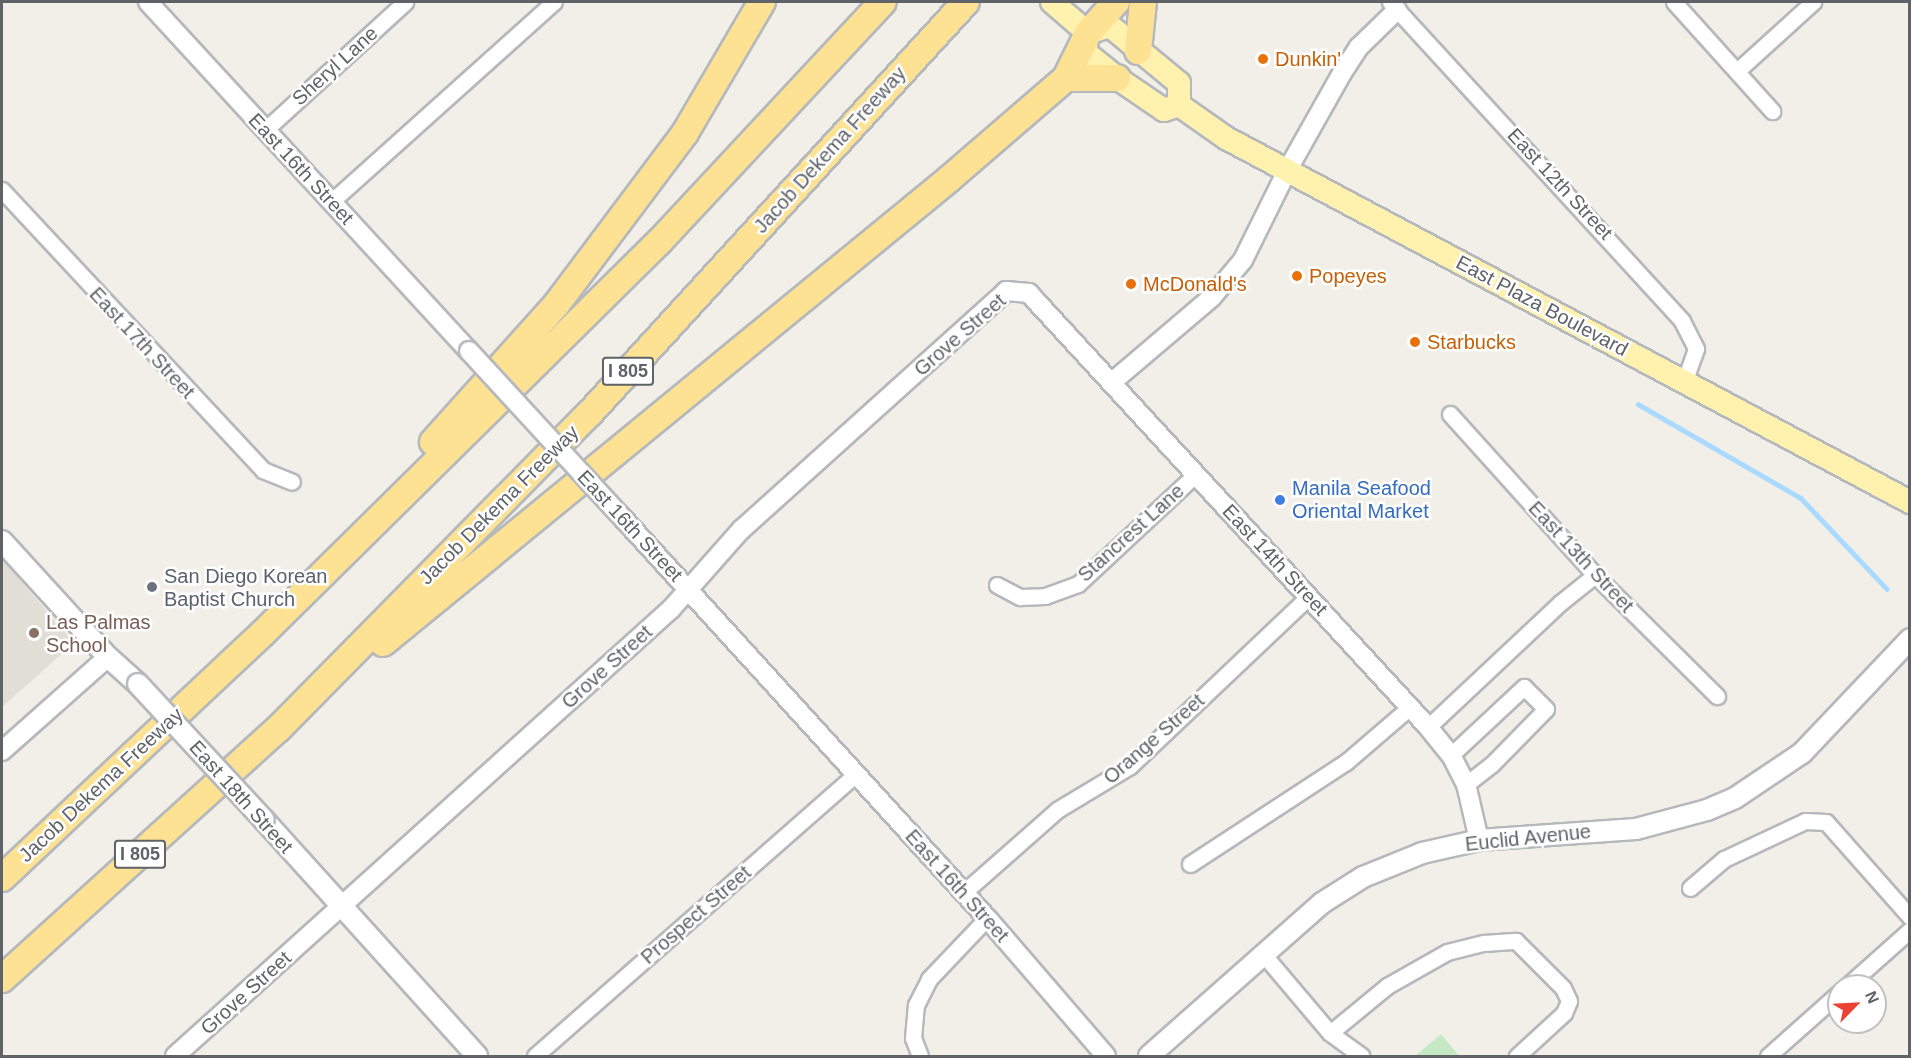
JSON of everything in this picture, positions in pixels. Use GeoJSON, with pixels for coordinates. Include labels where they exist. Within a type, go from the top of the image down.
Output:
{"type":"FeatureCollection","features":[{"type":"Feature","properties":{"kind":"highway"},"geometry":{"type":"LineString","coordinates":[[246,649],[330,550],[556,305],[686,133],[762,2]]}},
{"type":"Feature","properties":{"kind":"highway","name":"Jacob Dekema Freeway"},"geometry":{"type":"LineString","coordinates":[[2,878],[246,649],[659,242],[883,2]]}},
{"type":"Feature","properties":{"kind":"highway","name":"Jacob Dekema Freeway"},"geometry":{"type":"LineString","coordinates":[[2,979],[278,729],[589,414],[966,2]]}},
{"type":"Feature","properties":{"kind":"highway"},"geometry":{"type":"LineString","coordinates":[[278,729],[940,187],[1066,78],[1088,33],[1116,2]]}},
{"type":"Feature","properties":{"kind":"highway"},"geometry":{"type":"LineString","coordinates":[[1138,51],[1143,2]]}},
{"type":"Feature","properties":{"kind":"highway"},"geometry":{"type":"LineString","coordinates":[[1066,78],[1117,78]]}},
{"type":"Feature","properties":{"kind":"main road"},"geometry":{"type":"LineString","coordinates":[[1052,2],[1088,33],[1110,26],[1179,83],[1179,105]]}},
{"type":"Feature","properties":{"kind":"main road","name":"East Plaza Boulevard"},"geometry":{"type":"LineString","coordinates":[[1088,33],[1086,52],[1117,78],[1164,110],[1179,105],[1226,138],[1910,502]]}},
{"type":"Feature","properties":{"kind":"main road","name":"East 18th Street"},"geometry":{"type":"LineString","coordinates":[[2,541],[108,657],[138,684],[264,820],[340,909],[477,1056]]}},
{"type":"Feature","properties":{"kind":"main road","name":"Euclid Avenue"},"geometry":{"type":"LineString","coordinates":[[1149,1056],[1322,903],[1364,877],[1422,853],[1479,840],[1636,829],[1707,810],[1735,798],[1802,753],[1910,639]]}},
{"type":"Feature","properties":{"kind":"street","name":"East 16th Street"},"geometry":{"type":"LineString","coordinates":[[148,2],[690,591],[987,918],[1106,1056]]}},
{"type":"Feature","properties":{"kind":"street","name":"Sheryl Lane"},"geometry":{"type":"LineString","coordinates":[[265,130],[405,2]]}},
{"type":"Feature","properties":{"kind":"street"},"geometry":{"type":"LineString","coordinates":[[332,201],[554,2]]}},
{"type":"Feature","properties":{"kind":"street"},"geometry":{"type":"LineString","coordinates":[[1674,2],[1772,111]]}},
{"type":"Feature","properties":{"kind":"street"},"geometry":{"type":"LineString","coordinates":[[1737,71],[1813,2]]}},
{"type":"Feature","properties":{"kind":"street"},"geometry":{"type":"LineString","coordinates":[[1111,383],[1212,297],[1243,260],[1288,169],[1359,47],[1394,6]]}},
{"type":"Feature","properties":{"kind":"street","name":"East 12th Street"},"geometry":{"type":"LineString","coordinates":[[1394,6],[1647,278],[1682,321],[1696,350],[1684,382]]}},
{"type":"Feature","properties":{"kind":"street","name":"East 17th Street"},"geometry":{"type":"LineString","coordinates":[[2,190],[263,470],[292,482]]}},
{"type":"Feature","properties":{"kind":"street","name":"Grove Street"},"geometry":{"type":"LineString","coordinates":[[175,1056],[690,591],[741,530],[1005,291],[1029,293],[1036,301]]}},
{"type":"Feature","properties":{"kind":"street","name":"East 14th Street"},"geometry":{"type":"LineString","coordinates":[[1036,301],[1428,727],[1451,755],[1466,784],[1479,840]]}},
{"type":"Feature","properties":{"kind":"street","name":"East 13th Street"},"geometry":{"type":"LineString","coordinates":[[1450,414],[1595,574],[1717,696]]}},
{"type":"Feature","properties":{"kind":"street","name":"Stancrest Lane"},"geometry":{"type":"LineString","coordinates":[[997,585],[1020,597],[1045,596],[1078,584],[1196,474]]}},
{"type":"Feature","properties":{"kind":"street"},"geometry":{"type":"LineString","coordinates":[[1428,727],[1560,603],[1595,574]]}},
{"type":"Feature","properties":{"kind":"street","name":"Orange Street"},"geometry":{"type":"LineString","coordinates":[[963,893],[1057,810],[1130,766],[1308,597]]}},
{"type":"Feature","properties":{"kind":"street"},"geometry":{"type":"LineString","coordinates":[[2,751],[108,657]]}},
{"type":"Feature","properties":{"kind":"street"},"geometry":{"type":"LineString","coordinates":[[1451,755],[1524,687],[1546,709],[1492,764],[1466,784]]}},
{"type":"Feature","properties":{"kind":"street"},"geometry":{"type":"LineString","coordinates":[[1190,864],[1346,762],[1410,707]]}},
{"type":"Feature","properties":{"kind":"street","name":"Prospect Street"},"geometry":{"type":"LineString","coordinates":[[535,1056],[856,774]]}},
{"type":"Feature","properties":{"kind":"street"},"geometry":{"type":"LineString","coordinates":[[1690,888],[1724,859],[1805,821],[1826,822],[1910,917]]}},
{"type":"Feature","properties":{"kind":"street"},"geometry":{"type":"LineString","coordinates":[[920,1056],[914,1038],[916,1005],[929,979],[987,918]]}},
{"type":"Feature","properties":{"kind":"street"},"geometry":{"type":"LineString","coordinates":[[1860,974],[1910,930]]}},
{"type":"Feature","properties":{"kind":"street"},"geometry":{"type":"LineString","coordinates":[[1330,1033],[1387,986],[1448,952],[1485,943],[1516,941],[1563,988],[1569,1001],[1564,1013],[1517,1056]]}},
{"type":"Feature","properties":{"kind":"street"},"geometry":{"type":"LineString","coordinates":[[1264,955],[1330,1033],[1362,1056]]}},
{"type":"Feature","properties":{"kind":"street"},"geometry":{"type":"LineString","coordinates":[[1768,1056],[1827,1004]]}},
{"type":"Feature","properties":{"kind":"shaded area","name":"Las Palmas School"},"geometry":{"type":"Polygon","coordinates":[[[2,559],[74,643],[2,707],[2,559]]]}},
{"type":"Feature","properties":{"kind":"green space"},"geometry":{"type":"Polygon","coordinates":[[[1441,1034],[1459,1056],[1415,1056],[1441,1034]]]}},
{"type":"Feature","properties":{"kind":"waterway"},"geometry":{"type":"LineString","coordinates":[[1638,404],[1801,498],[1887,589]]}},
{"type":"Feature","properties":{"kind":"place","name":"Dunkin'"},"geometry":{"type":"Point","coordinates":[1263,59]}},
{"type":"Feature","properties":{"kind":"place","name":"Popeyes"},"geometry":{"type":"Point","coordinates":[1297,276]}},
{"type":"Feature","properties":{"kind":"place","name":"McDonald's"},"geometry":{"type":"Point","coordinates":[1131,284]}},
{"type":"Feature","properties":{"kind":"place","name":"Starbucks"},"geometry":{"type":"Point","coordinates":[1415,342]}},
{"type":"Feature","properties":{"kind":"place","name":"Manila Seafood Oriental Market"},"geometry":{"type":"Point","coordinates":[1280,500]}},
{"type":"Feature","properties":{"kind":"place","name":"San Diego Korean Baptist Church"},"geometry":{"type":"Point","coordinates":[152,587]}},
{"type":"Feature","properties":{"kind":"place","name":"Las Palmas School"},"geometry":{"type":"Point","coordinates":[34,633]}}]}
